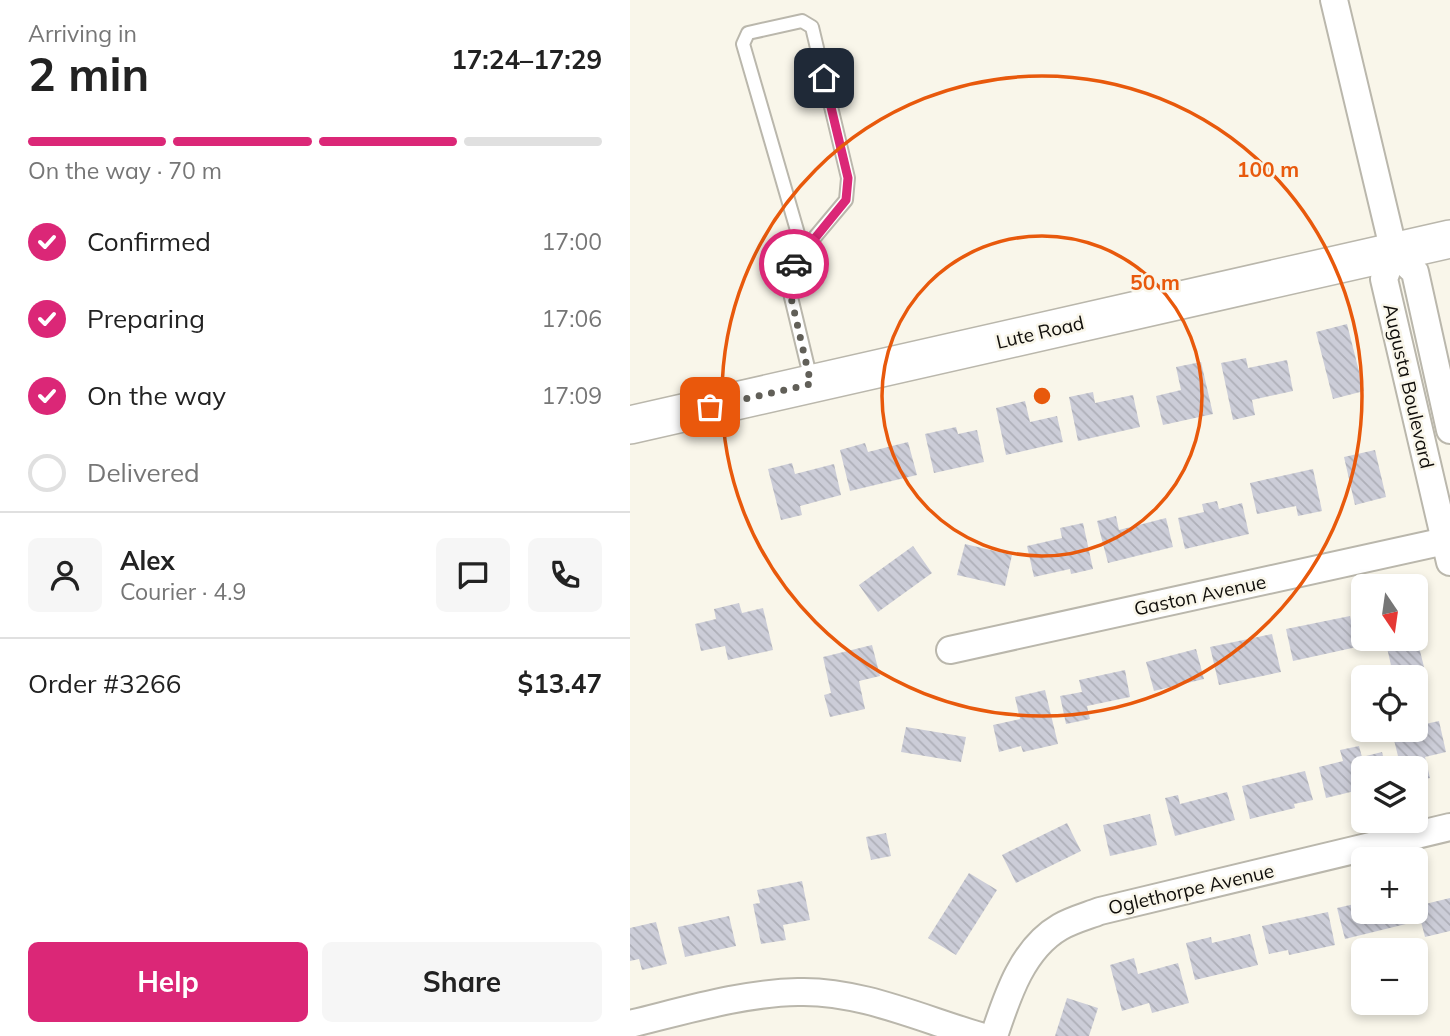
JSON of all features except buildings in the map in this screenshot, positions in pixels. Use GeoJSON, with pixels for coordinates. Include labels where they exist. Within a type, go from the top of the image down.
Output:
{"type":"FeatureCollection","features":[{"type":"Feature","properties":{"kind":"street","name":"Augusta Boulevard"},"geometry":{"type":"LineString","coordinates":[[1334,0],[1394,252],[1415,272],[1450,430]]}},
{"type":"Feature","properties":{"kind":"street","name":"Lute Road"},"geometry":{"type":"LineString","coordinates":[[630,425],[1450,239]]}},
{"type":"Feature","properties":{"kind":"street","name":"Augusta Boulevard"},"geometry":{"type":"LineString","coordinates":[[1394,252],[1384,279],[1448,548]]}},
{"type":"Feature","properties":{"kind":"street","name":"Gaston Avenue"},"geometry":{"type":"LineString","coordinates":[[950,650],[1448,548]]}},
{"type":"Feature","properties":{"kind":"street","name":"Oglethorpe Avenue"},"geometry":{"type":"LineString","coordinates":[[994,1036],[1010,990],[1035,949],[1059,928],[1100,911],[1450,827]]}},
{"type":"Feature","properties":{"kind":"street"},"geometry":{"type":"LineString","coordinates":[[630,1024],[765,994],[800,992],[835,995],[980,1036]]}},
{"type":"Feature","properties":{"kind":"lane"},"geometry":{"type":"LineString","coordinates":[[803,251],[743,44],[748,33],[802,21],[812,27],[848,178],[846,200],[794,262],[790,293],[811,384]]}},
{"type":"Feature","properties":{"kind":"way so far"},"geometry":{"type":"LineString","coordinates":[[710,407],[811,384],[790,293],[794,264]]}},
{"type":"Feature","properties":{"kind":"route"},"geometry":{"type":"LineString","coordinates":[[794,264],[846,200],[848,178],[824,78]]}}]}
